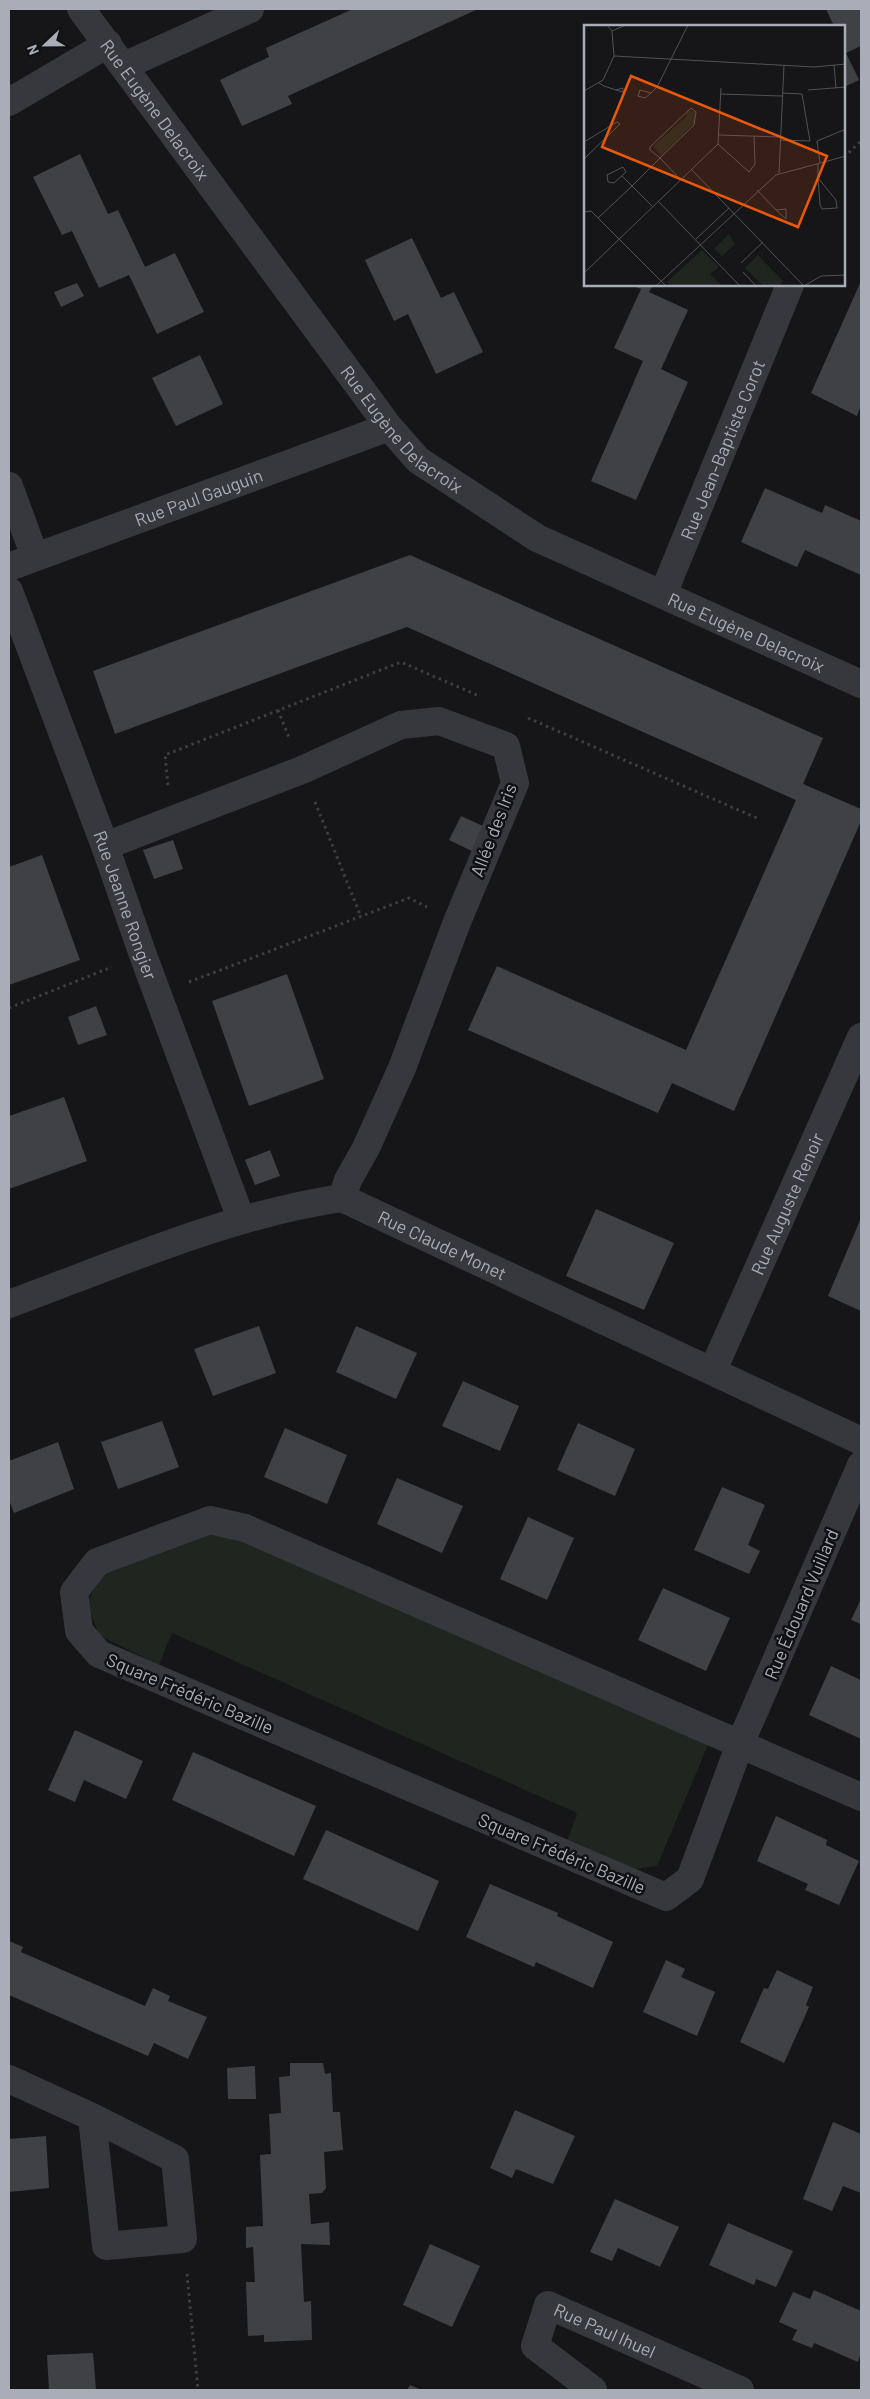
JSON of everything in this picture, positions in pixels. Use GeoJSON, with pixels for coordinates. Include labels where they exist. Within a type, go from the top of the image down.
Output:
{"type":"FeatureCollection","features":[{"type":"Feature","properties":{"kind":"street","name":"Rue Eugène Delacroix"},"geometry":{"type":"LineString","coordinates":[[81,9],[389,427],[418,460],[537,538],[861,684]]}},
{"type":"Feature","properties":{"kind":"street"},"geometry":{"type":"LineString","coordinates":[[9,102],[116,55],[250,9]]}},
{"type":"Feature","properties":{"kind":"street","name":"Rue Jean-Baptiste Corot"},"geometry":{"type":"LineString","coordinates":[[664,594],[781,292]]}},
{"type":"Feature","properties":{"kind":"street","name":"Rue Paul Gauguin"},"geometry":{"type":"LineString","coordinates":[[9,567],[389,427]]}},
{"type":"Feature","properties":{"kind":"street"},"geometry":{"type":"LineString","coordinates":[[9,486],[35,557]]}},
{"type":"Feature","properties":{"kind":"street","name":"Rue Jeanne Rongier"},"geometry":{"type":"LineString","coordinates":[[9,591],[105,846],[157,994],[241,1219]]}},
{"type":"Feature","properties":{"kind":"street","name":"Allée des Iris"},"geometry":{"type":"LineString","coordinates":[[105,846],[302,770],[400,725],[439,721],[506,746],[515,783],[457,922],[402,1068],[366,1148],[348,1180],[342,1198]]}},
{"type":"Feature","properties":{"kind":"street","name":"Rue Auguste Renoir"},"geometry":{"type":"LineString","coordinates":[[713,1370],[861,1037]]}},
{"type":"Feature","properties":{"kind":"street"},"geometry":{"type":"LineString","coordinates":[[9,1304],[241,1219],[301,1204],[342,1198]]}},
{"type":"Feature","properties":{"kind":"street","name":"Rue Claude Monet"},"geometry":{"type":"LineString","coordinates":[[342,1198],[713,1370],[861,1441]]}},
{"type":"Feature","properties":{"kind":"street","name":"Rue Édouard Vuillard"},"geometry":{"type":"LineString","coordinates":[[740,1744],[861,1465]]}},
{"type":"Feature","properties":{"kind":"street","name":"Square Frédéric Bazille"},"geometry":{"type":"LineString","coordinates":[[210,1520],[245,1528],[740,1744],[690,1879],[666,1897],[99,1654],[79,1631],[74,1592],[97,1562],[210,1520]]}},
{"type":"Feature","properties":{"kind":"street"},"geometry":{"type":"LineString","coordinates":[[740,1744],[861,1797]]}},
{"type":"Feature","properties":{"kind":"street"},"geometry":{"type":"LineString","coordinates":[[9,2079],[92,2117],[175,2159],[183,2239],[106,2246],[92,2117]]}},
{"type":"Feature","properties":{"kind":"street","name":"Rue Paul Ihuel"},"geometry":{"type":"LineString","coordinates":[[593,2390],[535,2346],[548,2305],[740,2390]]}},
{"type":"Feature","properties":{"kind":"path"},"geometry":{"type":"LineString","coordinates":[[845,156],[861,141]]}},
{"type":"Feature","properties":{"kind":"path"},"geometry":{"type":"LineString","coordinates":[[278,710],[361,917]]}},
{"type":"Feature","properties":{"kind":"path"},"geometry":{"type":"LineString","coordinates":[[157,994],[409,898],[457,922]]}},
{"type":"Feature","properties":{"kind":"path"},"geometry":{"type":"LineString","coordinates":[[9,1008],[143,955]]}},
{"type":"Feature","properties":{"kind":"path"},"geometry":{"type":"LineString","coordinates":[[183,2239],[198,2390]]}},
{"type":"Feature","properties":{"kind":"shaded area"},"geometry":{"type":"Polygon","coordinates":[[[206,1532],[244,1538],[708,1745],[657,1866],[636,1869],[567,1842],[577,1813],[172,1633],[159,1665],[99,1635],[87,1603],[101,1575],[206,1532]]]}},
{"type":"Feature","properties":{"kind":"building"},"geometry":{"type":"Polygon","coordinates":[[[353,9],[478,9],[288,96],[292,104],[242,126],[220,80],[269,57],[266,48],[353,9]]]}},
{"type":"Feature","properties":{"kind":"building"},"geometry":{"type":"Polygon","coordinates":[[[826,9],[861,9],[861,46],[846,53],[859,80],[845,87],[845,25],[834,25],[826,9]]]}},
{"type":"Feature","properties":{"kind":"building"},"geometry":{"type":"Polygon","coordinates":[[[80,154],[108,214],[118,210],[145,267],[175,253],[204,312],[157,334],[129,275],[99,288],[72,231],[62,235],[33,177],[80,154]]]}},
{"type":"Feature","properties":{"kind":"building"},"geometry":{"type":"Polygon","coordinates":[[[412,238],[441,298],[454,292],[483,352],[436,374],[408,314],[394,321],[365,260],[412,238]]]}},
{"type":"Feature","properties":{"kind":"building"},"geometry":{"type":"Polygon","coordinates":[[[861,281],[861,405],[857,416],[811,393],[861,281]]]}},
{"type":"Feature","properties":{"kind":"building"},"geometry":{"type":"Polygon","coordinates":[[[77,283],[84,296],[61,307],[54,292],[77,283]]]}},
{"type":"Feature","properties":{"kind":"building"},"geometry":{"type":"Polygon","coordinates":[[[634,286],[652,286],[649,292],[688,310],[661,369],[688,382],[636,500],[591,481],[643,361],[614,348],[641,289],[634,286]]]}},
{"type":"Feature","properties":{"kind":"building"},"geometry":{"type":"Polygon","coordinates":[[[200,355],[223,404],[176,426],[152,378],[200,355]]]}},
{"type":"Feature","properties":{"kind":"building"},"geometry":{"type":"Polygon","coordinates":[[[765,488],[822,513],[825,505],[861,521],[861,575],[805,550],[797,567],[741,542],[765,488]]]}},
{"type":"Feature","properties":{"kind":"building"},"geometry":{"type":"Polygon","coordinates":[[[410,555],[823,738],[803,784],[861,809],[861,821],[734,1111],[672,1083],[658,1113],[468,1030],[497,966],[686,1050],[796,800],[407,627],[115,734],[93,671],[410,555]]]}},
{"type":"Feature","properties":{"kind":"building"},"geometry":{"type":"Polygon","coordinates":[[[461,816],[485,827],[474,852],[449,840],[461,816]]]}},
{"type":"Feature","properties":{"kind":"building"},"geometry":{"type":"Polygon","coordinates":[[[173,840],[183,869],[154,879],[143,850],[173,840]]]}},
{"type":"Feature","properties":{"kind":"building"},"geometry":{"type":"Polygon","coordinates":[[[42,855],[80,960],[9,985],[9,867],[42,855]]]}},
{"type":"Feature","properties":{"kind":"building"},"geometry":{"type":"Polygon","coordinates":[[[287,974],[324,1079],[249,1106],[212,1001],[287,974]]]}},
{"type":"Feature","properties":{"kind":"building"},"geometry":{"type":"Polygon","coordinates":[[[96,1006],[107,1035],[78,1045],[68,1017],[96,1006]]]}},
{"type":"Feature","properties":{"kind":"building"},"geometry":{"type":"Polygon","coordinates":[[[64,1097],[87,1161],[9,1189],[9,1116],[64,1097]]]}},
{"type":"Feature","properties":{"kind":"building"},"geometry":{"type":"Polygon","coordinates":[[[270,1150],[280,1176],[255,1185],[245,1160],[270,1150]]]}},
{"type":"Feature","properties":{"kind":"building"},"geometry":{"type":"Polygon","coordinates":[[[596,1209],[674,1243],[644,1310],[566,1276],[596,1209]]]}},
{"type":"Feature","properties":{"kind":"building"},"geometry":{"type":"Polygon","coordinates":[[[861,1218],[861,1311],[828,1296],[861,1218]]]}},
{"type":"Feature","properties":{"kind":"building"},"geometry":{"type":"Polygon","coordinates":[[[259,1326],[276,1373],[213,1396],[194,1349],[259,1326]]]}},
{"type":"Feature","properties":{"kind":"building"},"geometry":{"type":"Polygon","coordinates":[[[356,1326],[417,1353],[396,1399],[336,1372],[356,1326]]]}},
{"type":"Feature","properties":{"kind":"building"},"geometry":{"type":"Polygon","coordinates":[[[463,1381],[519,1406],[500,1451],[442,1426],[463,1381]]]}},
{"type":"Feature","properties":{"kind":"building"},"geometry":{"type":"Polygon","coordinates":[[[162,1421],[179,1467],[118,1489],[101,1442],[162,1421]]]}},
{"type":"Feature","properties":{"kind":"building"},"geometry":{"type":"Polygon","coordinates":[[[578,1423],[635,1449],[615,1496],[557,1470],[578,1423]]]}},
{"type":"Feature","properties":{"kind":"building"},"geometry":{"type":"Polygon","coordinates":[[[285,1428],[347,1455],[327,1504],[264,1477],[285,1428]]]}},
{"type":"Feature","properties":{"kind":"building"},"geometry":{"type":"Polygon","coordinates":[[[58,1442],[74,1489],[14,1513],[9,1500],[9,1461],[58,1442]]]}},
{"type":"Feature","properties":{"kind":"building"},"geometry":{"type":"Polygon","coordinates":[[[397,1478],[463,1506],[442,1553],[377,1524],[397,1478]]]}},
{"type":"Feature","properties":{"kind":"building"},"geometry":{"type":"Polygon","coordinates":[[[722,1487],[765,1505],[748,1545],[760,1551],[749,1574],[694,1550],[722,1487]]]}},
{"type":"Feature","properties":{"kind":"building"},"geometry":{"type":"Polygon","coordinates":[[[528,1517],[574,1538],[547,1600],[500,1579],[528,1517]]]}},
{"type":"Feature","properties":{"kind":"building"},"geometry":{"type":"Polygon","coordinates":[[[663,1588],[730,1618],[706,1671],[638,1640],[663,1588]]]}},
{"type":"Feature","properties":{"kind":"building"},"geometry":{"type":"Polygon","coordinates":[[[861,1599],[861,1624],[851,1620],[861,1599]]]}},
{"type":"Feature","properties":{"kind":"building"},"geometry":{"type":"Polygon","coordinates":[[[831,1666],[861,1680],[861,1739],[809,1715],[831,1666]]]}},
{"type":"Feature","properties":{"kind":"building"},"geometry":{"type":"Polygon","coordinates":[[[75,1730],[143,1761],[126,1799],[84,1780],[75,1802],[48,1790],[75,1730]]]}},
{"type":"Feature","properties":{"kind":"building"},"geometry":{"type":"Polygon","coordinates":[[[193,1752],[316,1806],[294,1856],[172,1800],[193,1752]]]}},
{"type":"Feature","properties":{"kind":"building"},"geometry":{"type":"Polygon","coordinates":[[[776,1816],[827,1840],[826,1845],[859,1861],[839,1905],[805,1890],[808,1884],[757,1861],[776,1816]]]}},
{"type":"Feature","properties":{"kind":"building"},"geometry":{"type":"Polygon","coordinates":[[[326,1830],[439,1881],[418,1931],[303,1879],[326,1830]]]}},
{"type":"Feature","properties":{"kind":"building"},"geometry":{"type":"Polygon","coordinates":[[[490,1884],[558,1913],[557,1916],[613,1942],[593,1988],[536,1962],[534,1967],[466,1937],[490,1884]]]}},
{"type":"Feature","properties":{"kind":"building"},"geometry":{"type":"Polygon","coordinates":[[[9,1941],[23,1947],[21,1952],[145,2006],[153,1988],[170,1996],[168,2001],[207,2017],[188,2059],[154,2043],[148,2056],[9,1995],[9,1941]]]}},
{"type":"Feature","properties":{"kind":"building"},"geometry":{"type":"Polygon","coordinates":[[[666,1960],[685,1969],[681,1977],[715,1992],[697,2036],[643,2012],[666,1960]]]}},
{"type":"Feature","properties":{"kind":"building"},"geometry":{"type":"Polygon","coordinates":[[[777,1970],[813,1987],[806,2005],[809,2007],[784,2063],[740,2042],[764,1988],[768,1989],[777,1970]]]}},
{"type":"Feature","properties":{"kind":"building"},"geometry":{"type":"Polygon","coordinates":[[[290,2063],[323,2063],[325,2074],[331,2073],[333,2112],[340,2112],[343,2150],[324,2152],[326,2188],[322,2193],[309,2194],[311,2224],[329,2222],[330,2245],[301,2244],[304,2302],[311,2301],[312,2340],[264,2342],[264,2335],[248,2336],[246,2282],[255,2282],[253,2247],[246,2248],[246,2227],[263,2226],[260,2155],[271,2154],[269,2114],[281,2113],[279,2077],[290,2076],[290,2063]]]}},
{"type":"Feature","properties":{"kind":"building"},"geometry":{"type":"Polygon","coordinates":[[[255,2066],[256,2099],[228,2099],[227,2068],[255,2066]]]}},
{"type":"Feature","properties":{"kind":"building"},"geometry":{"type":"Polygon","coordinates":[[[515,2110],[575,2136],[553,2184],[516,2169],[512,2178],[490,2168],[515,2110]]]}},
{"type":"Feature","properties":{"kind":"building"},"geometry":{"type":"Polygon","coordinates":[[[833,2122],[861,2134],[861,2193],[843,2186],[832,2211],[803,2199],[833,2122]]]}},
{"type":"Feature","properties":{"kind":"building"},"geometry":{"type":"Polygon","coordinates":[[[46,2136],[49,2188],[9,2192],[9,2139],[46,2136]]]}},
{"type":"Feature","properties":{"kind":"building"},"geometry":{"type":"Polygon","coordinates":[[[615,2199],[679,2227],[660,2267],[618,2248],[612,2261],[590,2252],[615,2199]]]}},
{"type":"Feature","properties":{"kind":"building"},"geometry":{"type":"Polygon","coordinates":[[[728,2223],[793,2251],[776,2287],[756,2279],[754,2285],[709,2265],[728,2223]]]}},
{"type":"Feature","properties":{"kind":"building"},"geometry":{"type":"Polygon","coordinates":[[[430,2244],[480,2266],[452,2327],[403,2305],[430,2244]]]}},
{"type":"Feature","properties":{"kind":"building"},"geometry":{"type":"Polygon","coordinates":[[[814,2290],[861,2311],[861,2353],[858,2362],[814,2343],[812,2348],[792,2340],[797,2330],[779,2322],[793,2292],[810,2299],[814,2290]]]}},
{"type":"Feature","properties":{"kind":"building"},"geometry":{"type":"Polygon","coordinates":[[[93,2353],[96,2390],[49,2390],[47,2355],[93,2353]]]}},
{"type":"Feature","properties":{"kind":"building"},"geometry":{"type":"Polygon","coordinates":[[[410,2385],[422,2390],[407,2390],[410,2385]]]}}]}
